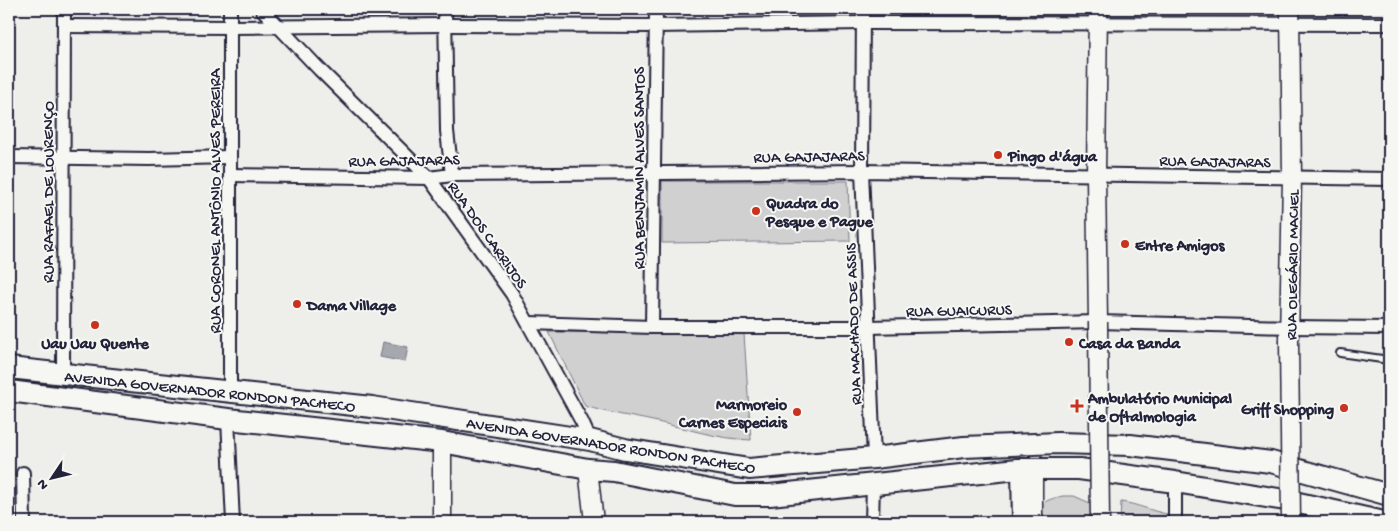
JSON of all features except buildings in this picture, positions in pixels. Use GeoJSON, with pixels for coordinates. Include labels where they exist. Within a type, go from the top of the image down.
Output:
{"type":"FeatureCollection","features":[{"type":"Feature","properties":{"kind":"main road"},"geometry":{"type":"LineString","coordinates":[[1098,17],[1096,176],[1100,522]]}},
{"type":"Feature","properties":{"kind":"main road","name":"RUA OLEGÁRIO MACIEL"},"geometry":{"type":"LineString","coordinates":[[1290,17],[1292,177],[1289,334],[1292,522]]}},
{"type":"Feature","properties":{"kind":"main road","name":"AVENIDA GOVERNADOR RONDON PACHECO"},"geometry":{"type":"LineString","coordinates":[[9,368],[372,407],[590,440],[625,449],[740,468],[768,468],[964,447],[1058,444],[1130,445],[1270,462],[1389,495]]}},
{"type":"Feature","properties":{"kind":"main road","name":"AVENIDA GOVERNADOR RONDON PACHECO"},"geometry":{"type":"LineString","coordinates":[[9,391],[228,419],[442,442],[745,495],[764,495],[1025,469],[1079,469],[1285,500],[1384,522]]}},
{"type":"Feature","properties":{"kind":"main road"},"geometry":{"type":"LineString","coordinates":[[442,442],[442,522]]}},
{"type":"Feature","properties":{"kind":"main road"},"geometry":{"type":"LineString","coordinates":[[588,469],[594,522]]}},
{"type":"Feature","properties":{"kind":"main road"},"geometry":{"type":"LineString","coordinates":[[1025,469],[1033,522]]}},
{"type":"Feature","properties":{"kind":"street","name":"RUA RAFAEL DE LOURENÇO"},"geometry":{"type":"LineString","coordinates":[[63,375],[64,9]]}},
{"type":"Feature","properties":{"kind":"street","name":"RUA CORONEL ANTÔNIO ALVES PEREIRA"},"geometry":{"type":"LineString","coordinates":[[230,9],[230,393]]}},
{"type":"Feature","properties":{"kind":"street","name":"RUA DOS CARRIJOS"},"geometry":{"type":"LineString","coordinates":[[262,9],[320,70],[429,178],[512,294],[590,440]]}},
{"type":"Feature","properties":{"kind":"street"},"geometry":{"type":"LineString","coordinates":[[446,9],[447,131],[452,175]]}},
{"type":"Feature","properties":{"kind":"street","name":"RUA BENJAMIN ALVES SANTOS"},"geometry":{"type":"LineString","coordinates":[[652,327],[656,9]]}},
{"type":"Feature","properties":{"kind":"street","name":"RUA MACHADO DE ASSIS"},"geometry":{"type":"LineString","coordinates":[[863,9],[862,171],[874,458]]}},
{"type":"Feature","properties":{"kind":"street"},"geometry":{"type":"LineString","coordinates":[[64,26],[655,26],[1098,17],[1290,17],[1389,24]]}},
{"type":"Feature","properties":{"kind":"street"},"geometry":{"type":"LineString","coordinates":[[9,157],[149,159],[229,157]]}},
{"type":"Feature","properties":{"kind":"street","name":"RUA GAJAJARAS"},"geometry":{"type":"LineString","coordinates":[[230,175],[429,178],[452,175],[862,171],[1389,179]]}},
{"type":"Feature","properties":{"kind":"street","name":"RUA GUAICURUS"},"geometry":{"type":"LineString","coordinates":[[529,323],[652,327],[868,327],[1098,322],[1289,334],[1389,328]]}},
{"type":"Feature","properties":{"kind":"street"},"geometry":{"type":"LineString","coordinates":[[228,419],[232,522]]}},
{"type":"Feature","properties":{"kind":"street"},"geometry":{"type":"LineString","coordinates":[[1019,522],[1025,469]]}},
{"type":"Feature","properties":{"kind":"street"},"geometry":{"type":"LineString","coordinates":[[23,473],[24,520]]}},
{"type":"Feature","properties":{"kind":"street"},"geometry":{"type":"LineString","coordinates":[[1175,482],[1175,522]]}},
{"type":"Feature","properties":{"kind":"street"},"geometry":{"type":"LineString","coordinates":[[872,522],[873,484]]}},
{"type":"Feature","properties":{"kind":"lane"},"geometry":{"type":"LineString","coordinates":[[1340,353],[1389,360]]}},
{"type":"Feature","properties":{"kind":"shaded area","name":"Quadra do Pesque e Pague"},"geometry":{"type":"Polygon","coordinates":[[[662,181],[848,181],[850,241],[662,243],[662,181]]]}},
{"type":"Feature","properties":{"kind":"shaded area"},"geometry":{"type":"Polygon","coordinates":[[[549,332],[744,334],[751,440],[714,435],[585,406],[549,332]]]}},
{"type":"Feature","properties":{"kind":"shaded area"},"geometry":{"type":"Polygon","coordinates":[[[383,342],[408,347],[405,362],[380,357],[383,342]]]}},
{"type":"Feature","properties":{"kind":"shaded area"},"geometry":{"type":"Polygon","coordinates":[[[1063,496],[1074,496],[1090,503],[1091,522],[1036,522],[1039,510],[1044,503],[1063,496]]]}},
{"type":"Feature","properties":{"kind":"shaded area"},"geometry":{"type":"Polygon","coordinates":[[[1121,502],[1167,514],[1168,522],[1120,522],[1121,502]]]}},
{"type":"Feature","properties":{"kind":"place","name":"Pingo d'água"},"geometry":{"type":"Point","coordinates":[998,155]}},
{"type":"Feature","properties":{"kind":"place","name":"Quadra do Pesque e Pague"},"geometry":{"type":"Point","coordinates":[756,211]}},
{"type":"Feature","properties":{"kind":"place","name":"Entre Amigos"},"geometry":{"type":"Point","coordinates":[1125,244]}},
{"type":"Feature","properties":{"kind":"place","name":"Dama Village"},"geometry":{"type":"Point","coordinates":[297,304]}},
{"type":"Feature","properties":{"kind":"place","name":"Uau Uau Quente"},"geometry":{"type":"Point","coordinates":[95,325]}},
{"type":"Feature","properties":{"kind":"place","name":"Casa da Banda"},"geometry":{"type":"Point","coordinates":[1069,342]}},
{"type":"Feature","properties":{"kind":"place","name":"Ambulatório Municipal de Oftalmologia"},"geometry":{"type":"Point","coordinates":[1077,406]}},
{"type":"Feature","properties":{"kind":"place","name":"Griff Shopping"},"geometry":{"type":"Point","coordinates":[1344,408]}},
{"type":"Feature","properties":{"kind":"place","name":"Marmoreio Carnes Especiais"},"geometry":{"type":"Point","coordinates":[797,412]}}]}
